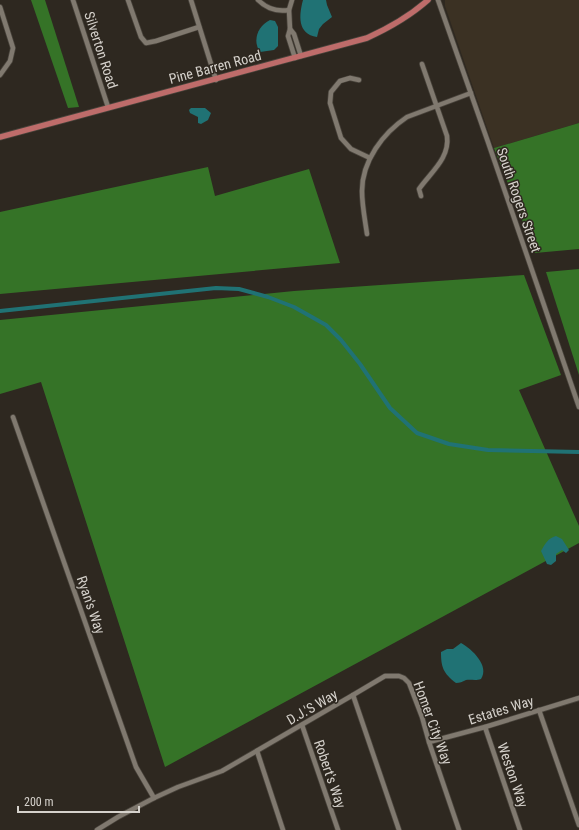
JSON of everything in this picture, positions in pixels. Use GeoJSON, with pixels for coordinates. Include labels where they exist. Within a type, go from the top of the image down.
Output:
{"type":"FeatureCollection","features":[{"type":"Feature","properties":{"kind":"main road","name":"Pine Barren Road"},"geometry":{"type":"LineString","coordinates":[[0,137],[216,80],[367,38],[385,30],[428,0]]}},
{"type":"Feature","properties":{"kind":"street","name":"Silverton Road"},"geometry":{"type":"LineString","coordinates":[[73,0],[108,108]]}},
{"type":"Feature","properties":{"kind":"street"},"geometry":{"type":"LineString","coordinates":[[128,0],[140,37],[146,42],[156,41],[199,26]]}},
{"type":"Feature","properties":{"kind":"street"},"geometry":{"type":"LineString","coordinates":[[191,0],[216,80]]}},
{"type":"Feature","properties":{"kind":"street"},"geometry":{"type":"LineString","coordinates":[[258,0],[269,8],[282,11],[289,10]]}},
{"type":"Feature","properties":{"kind":"street"},"geometry":{"type":"LineString","coordinates":[[292,0],[289,10],[290,29],[288,36],[295,58]]}},
{"type":"Feature","properties":{"kind":"street","name":"South Rogers Street"},"geometry":{"type":"LineString","coordinates":[[438,0],[579,407]]}},
{"type":"Feature","properties":{"kind":"street"},"geometry":{"type":"LineString","coordinates":[[0,7],[13,48],[10,62],[0,74]]}},
{"type":"Feature","properties":{"kind":"street"},"geometry":{"type":"LineString","coordinates":[[290,29],[294,34],[301,56]]}},
{"type":"Feature","properties":{"kind":"street"},"geometry":{"type":"LineString","coordinates":[[420,196],[419,189],[445,155],[448,144],[447,136],[422,64]]}},
{"type":"Feature","properties":{"kind":"street"},"geometry":{"type":"LineString","coordinates":[[358,80],[350,78],[340,81],[331,92],[330,103],[341,138],[351,149],[370,158]]}},
{"type":"Feature","properties":{"kind":"street"},"geometry":{"type":"LineString","coordinates":[[367,234],[362,190],[364,176],[370,158],[384,137],[399,122],[414,114],[471,93]]}},
{"type":"Feature","properties":{"kind":"street","name":"Ryan's Way"},"geometry":{"type":"LineString","coordinates":[[13,416],[136,767],[154,798]]}},
{"type":"Feature","properties":{"kind":"street","name":"Homer City Way"},"geometry":{"type":"LineString","coordinates":[[353,695],[386,676],[395,675],[404,678],[409,683],[422,717],[459,830]]}},
{"type":"Feature","properties":{"kind":"street","name":"D.J.'S Way"},"geometry":{"type":"LineString","coordinates":[[97,830],[118,816],[154,798],[178,787],[222,771],[353,695],[399,830]]}},
{"type":"Feature","properties":{"kind":"street","name":"Estates Way"},"geometry":{"type":"LineString","coordinates":[[429,742],[485,727],[579,698]]}},
{"type":"Feature","properties":{"kind":"street"},"geometry":{"type":"LineString","coordinates":[[539,710],[579,825]]}},
{"type":"Feature","properties":{"kind":"street","name":"Robert's Way"},"geometry":{"type":"LineString","coordinates":[[302,725],[338,830]]}},
{"type":"Feature","properties":{"kind":"street","name":"Weston Way"},"geometry":{"type":"LineString","coordinates":[[485,727],[520,830]]}},
{"type":"Feature","properties":{"kind":"street"},"geometry":{"type":"LineString","coordinates":[[257,751],[283,830]]}},
{"type":"Feature","properties":{"kind":"shaded area"},"geometry":{"type":"Polygon","coordinates":[[[445,0],[579,0],[579,123],[494,148],[445,6],[445,0]]]}},
{"type":"Feature","properties":{"kind":"green space"},"geometry":{"type":"Polygon","coordinates":[[[31,0],[45,0],[79,107],[68,108],[31,0]]]}},
{"type":"Feature","properties":{"kind":"green space"},"geometry":{"type":"Polygon","coordinates":[[[579,123],[579,249],[535,253],[494,148],[579,123]]]}},
{"type":"Feature","properties":{"kind":"green space"},"geometry":{"type":"Polygon","coordinates":[[[208,167],[215,196],[309,169],[340,263],[0,294],[0,212],[208,167]]]}},
{"type":"Feature","properties":{"kind":"green space"},"geometry":{"type":"Polygon","coordinates":[[[579,269],[579,375],[546,272],[579,269]]]}},
{"type":"Feature","properties":{"kind":"green space"},"geometry":{"type":"Polygon","coordinates":[[[524,275],[561,375],[519,390],[579,526],[579,543],[165,767],[41,382],[0,394],[0,320],[294,291],[524,275]]]}},
{"type":"Feature","properties":{"kind":"water"},"geometry":{"type":"Polygon","coordinates":[[[303,0],[326,0],[332,17],[319,29],[317,37],[306,32],[301,23],[300,18],[303,0]]]}},
{"type":"Feature","properties":{"kind":"water"},"geometry":{"type":"Polygon","coordinates":[[[270,20],[275,21],[278,27],[278,46],[274,50],[260,52],[256,43],[256,38],[262,26],[270,20]]]}},
{"type":"Feature","properties":{"kind":"water"},"geometry":{"type":"Polygon","coordinates":[[[191,108],[205,108],[211,113],[208,120],[201,124],[198,123],[198,117],[190,113],[189,110],[191,108]]]}},
{"type":"Feature","properties":{"kind":"water"},"geometry":{"type":"Polygon","coordinates":[[[556,536],[562,539],[569,550],[566,553],[562,550],[556,554],[556,561],[551,565],[547,564],[541,551],[549,540],[556,536]]]}},
{"type":"Feature","properties":{"kind":"water"},"geometry":{"type":"Polygon","coordinates":[[[461,643],[470,649],[482,663],[483,674],[481,679],[466,680],[456,683],[446,673],[442,662],[441,652],[447,649],[453,649],[461,643]]]}},
{"type":"Feature","properties":{"kind":"waterway"},"geometry":{"type":"LineString","coordinates":[[0,311],[216,288],[239,289],[268,297],[294,307],[326,325],[341,340],[360,364],[390,408],[417,433],[449,444],[488,450],[579,452]]}}]}
